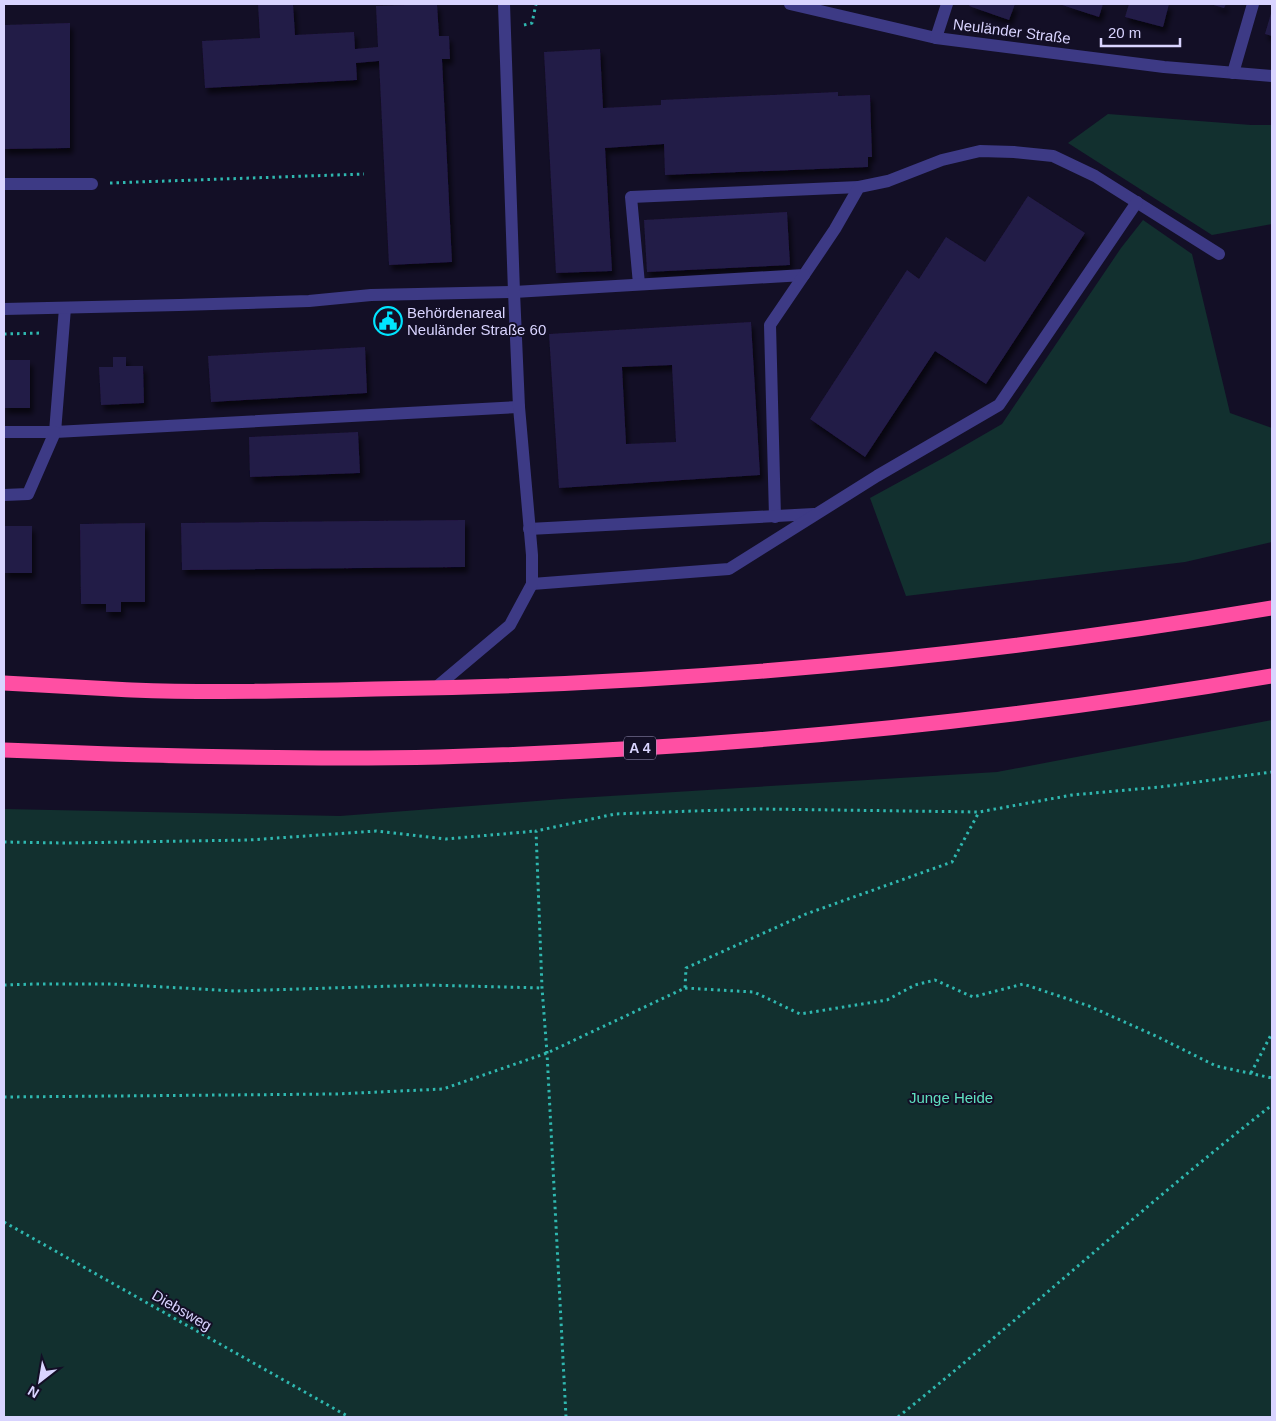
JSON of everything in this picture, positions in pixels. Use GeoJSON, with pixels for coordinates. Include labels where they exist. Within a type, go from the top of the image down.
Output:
{"type":"FeatureCollection","features":[{"type":"Feature","properties":{"kind":"highway"},"geometry":{"type":"LineString","coordinates":[[4,683],[133,690],[284,691],[574,683],[852,662],[1110,632],[1272,608]]}},
{"type":"Feature","properties":{"kind":"highway","name":"A 4"},"geometry":{"type":"LineString","coordinates":[[4,750],[133,756],[285,758],[591,751],[743,741],[904,727],[1047,710],[1198,689],[1272,676]]}},
{"type":"Feature","properties":{"kind":"street"},"geometry":{"type":"LineString","coordinates":[[434,688],[510,625],[532,584],[530,529],[519,407],[504,4]]}},
{"type":"Feature","properties":{"kind":"street","name":"Neuländer Straße"},"geometry":{"type":"LineString","coordinates":[[790,4],[936,38],[1154,66],[1272,76]]}},
{"type":"Feature","properties":{"kind":"street"},"geometry":{"type":"LineString","coordinates":[[936,38],[947,4]]}},
{"type":"Feature","properties":{"kind":"street"},"geometry":{"type":"LineString","coordinates":[[1233,73],[1253,4]]}},
{"type":"Feature","properties":{"kind":"street"},"geometry":{"type":"LineString","coordinates":[[639,284],[630,197],[859,187],[888,181],[942,160],[980,151],[1053,156],[1095,176],[1219,254]]}},
{"type":"Feature","properties":{"kind":"street"},"geometry":{"type":"LineString","coordinates":[[4,184],[92,184]]}},
{"type":"Feature","properties":{"kind":"street"},"geometry":{"type":"LineString","coordinates":[[775,517],[770,325],[834,230],[859,187]]}},
{"type":"Feature","properties":{"kind":"street"},"geometry":{"type":"LineString","coordinates":[[532,584],[729,569],[877,476],[999,405],[1137,202]]}},
{"type":"Feature","properties":{"kind":"street"},"geometry":{"type":"LineString","coordinates":[[4,308],[309,301],[371,295],[514,292],[804,275]]}},
{"type":"Feature","properties":{"kind":"street"},"geometry":{"type":"LineString","coordinates":[[4,495],[28,494],[55,432],[65,308]]}},
{"type":"Feature","properties":{"kind":"street"},"geometry":{"type":"LineString","coordinates":[[4,432],[55,432],[519,407]]}},
{"type":"Feature","properties":{"kind":"street"},"geometry":{"type":"LineString","coordinates":[[530,529],[816,514]]}},
{"type":"Feature","properties":{"kind":"path"},"geometry":{"type":"LineString","coordinates":[[92,184],[364,174]]}},
{"type":"Feature","properties":{"kind":"path"},"geometry":{"type":"LineString","coordinates":[[4,334],[63,333]]}},
{"type":"Feature","properties":{"kind":"path"},"geometry":{"type":"LineString","coordinates":[[4,842],[66,843],[249,840],[376,831],[446,839],[536,830],[615,814],[762,809],[979,812],[1072,795],[1160,787],[1272,772]]}},
{"type":"Feature","properties":{"kind":"path"},"geometry":{"type":"LineString","coordinates":[[685,988],[686,968],[806,914],[952,862],[979,812]]}},
{"type":"Feature","properties":{"kind":"path"},"geometry":{"type":"LineString","coordinates":[[536,830],[542,988],[566,1417]]}},
{"type":"Feature","properties":{"kind":"path"},"geometry":{"type":"LineString","coordinates":[[4,1097],[336,1094],[443,1090],[547,1053],[685,988],[754,992],[800,1014],[887,1000],[915,986],[935,980],[973,997],[1023,984],[1089,1006],[1216,1066],[1272,1078]]}},
{"type":"Feature","properties":{"kind":"path"},"geometry":{"type":"LineString","coordinates":[[4,985],[110,984],[235,991],[427,985],[542,988]]}},
{"type":"Feature","properties":{"kind":"path"},"geometry":{"type":"LineString","coordinates":[[1251,1073],[1272,1033]]}},
{"type":"Feature","properties":{"kind":"path"},"geometry":{"type":"LineString","coordinates":[[898,1417],[1194,1168],[1272,1105]]}},
{"type":"Feature","properties":{"kind":"path","name":"Diebsweg"},"geometry":{"type":"LineString","coordinates":[[4,1222],[348,1417]]}},
{"type":"Feature","properties":{"kind":"green space"},"geometry":{"type":"Polygon","coordinates":[[[1108,114],[1272,125],[1272,224],[1212,235],[1068,143],[1108,114]]]}},
{"type":"Feature","properties":{"kind":"green space"},"geometry":{"type":"Polygon","coordinates":[[[1143,220],[1192,254],[1230,413],[1272,428],[1272,542],[1185,562],[906,596],[870,498],[1002,424],[1121,248],[1143,220]]]}},
{"type":"Feature","properties":{"kind":"green space","name":"Junge Heide"},"geometry":{"type":"Polygon","coordinates":[[[1272,720],[1272,1417],[4,1417],[4,809],[340,816],[562,799],[997,772],[1272,720]]]}},
{"type":"Feature","properties":{"kind":"building"},"geometry":{"type":"Polygon","coordinates":[[[258,4],[293,4],[295,35],[354,32],[355,49],[378,47],[376,6],[437,4],[439,36],[449,36],[450,59],[442,59],[452,262],[389,265],[379,61],[356,63],[357,80],[205,88],[202,41],[260,38],[258,4]]]}},
{"type":"Feature","properties":{"kind":"building"},"geometry":{"type":"Polygon","coordinates":[[[970,4],[1015,4],[1009,20],[969,6],[970,4]]]}},
{"type":"Feature","properties":{"kind":"building"},"geometry":{"type":"Polygon","coordinates":[[[1059,4],[1103,4],[1099,17],[1059,4]]]}},
{"type":"Feature","properties":{"kind":"building"},"geometry":{"type":"Polygon","coordinates":[[[1129,4],[1169,4],[1163,27],[1125,17],[1129,4]]]}},
{"type":"Feature","properties":{"kind":"building"},"geometry":{"type":"Polygon","coordinates":[[[1210,4],[1226,4],[1224,8],[1210,4]]]}},
{"type":"Feature","properties":{"kind":"building"},"geometry":{"type":"Polygon","coordinates":[[[1272,10],[1272,36],[1265,34],[1272,10]]]}},
{"type":"Feature","properties":{"kind":"building"},"geometry":{"type":"Polygon","coordinates":[[[70,23],[70,148],[4,149],[4,25],[70,23]]]}},
{"type":"Feature","properties":{"kind":"building"},"geometry":{"type":"Polygon","coordinates":[[[600,49],[603,108],[661,105],[661,100],[838,92],[838,96],[870,95],[872,157],[868,157],[868,167],[665,175],[664,144],[605,148],[612,271],[556,273],[544,52],[600,49]]]}},
{"type":"Feature","properties":{"kind":"building"},"geometry":{"type":"Polygon","coordinates":[[[1028,196],[1085,233],[986,384],[935,351],[865,457],[810,419],[907,270],[919,279],[946,237],[985,262],[1028,196]]]}},
{"type":"Feature","properties":{"kind":"building"},"geometry":{"type":"Polygon","coordinates":[[[787,212],[790,265],[647,272],[644,220],[787,212]]]}},
{"type":"Feature","properties":{"kind":"building"},"geometry":{"type":"Polygon","coordinates":[[[751,322],[760,475],[559,488],[549,334],[751,322]],[[672,365],[622,367],[626,444],[676,442],[672,365]]]}},
{"type":"Feature","properties":{"kind":"building"},"geometry":{"type":"Polygon","coordinates":[[[365,347],[367,393],[211,402],[208,356],[365,347]]]}},
{"type":"Feature","properties":{"kind":"building"},"geometry":{"type":"Polygon","coordinates":[[[113,357],[126,357],[126,366],[143,366],[144,403],[101,405],[99,367],[113,367],[113,357]]]}},
{"type":"Feature","properties":{"kind":"building"},"geometry":{"type":"Polygon","coordinates":[[[4,360],[30,360],[30,408],[4,408],[4,360]]]}},
{"type":"Feature","properties":{"kind":"building"},"geometry":{"type":"Polygon","coordinates":[[[358,432],[360,473],[250,477],[249,437],[358,432]]]}},
{"type":"Feature","properties":{"kind":"building"},"geometry":{"type":"Polygon","coordinates":[[[465,520],[465,567],[182,570],[181,523],[465,520]]]}},
{"type":"Feature","properties":{"kind":"building"},"geometry":{"type":"Polygon","coordinates":[[[145,523],[145,602],[121,602],[121,612],[106,612],[106,604],[81,604],[80,524],[145,523]]]}},
{"type":"Feature","properties":{"kind":"building"},"geometry":{"type":"Polygon","coordinates":[[[4,526],[32,526],[32,573],[4,573],[4,526]]]}},
{"type":"Feature","properties":{"kind":"place","name":"Behördenareal Neuländer Straße 60"},"geometry":{"type":"Point","coordinates":[388,321]}}]}
